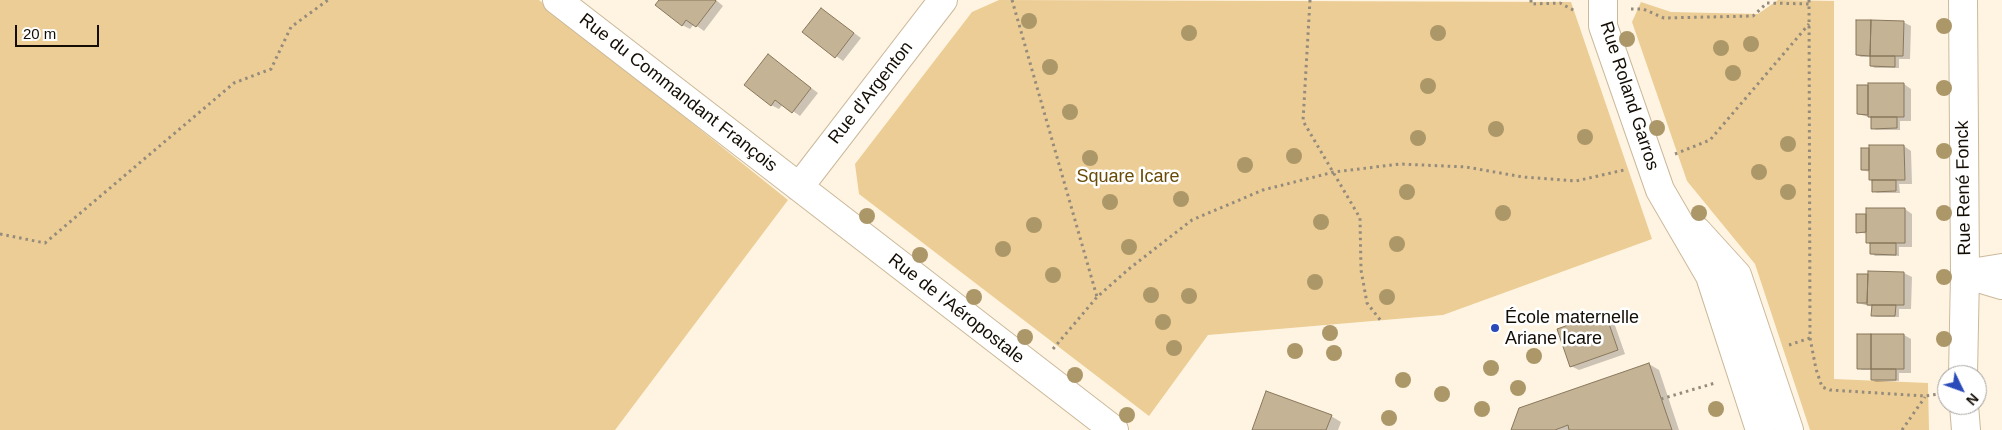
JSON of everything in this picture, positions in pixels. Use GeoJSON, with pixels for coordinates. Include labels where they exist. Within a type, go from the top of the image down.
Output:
{"type":"FeatureCollection","features":[{"type":"Feature","properties":{"kind":"street","name":"Rue du Commandant François"},"geometry":{"type":"LineString","coordinates":[[557,0],[800,187]]}},
{"type":"Feature","properties":{"kind":"street","name":"Rue d'Argenton"},"geometry":{"type":"LineString","coordinates":[[800,187],[943,0]]}},
{"type":"Feature","properties":{"kind":"street","name":"Rue René Fonck"},"geometry":{"type":"LineString","coordinates":[[1963,0],[1964,365]]}},
{"type":"Feature","properties":{"kind":"street","name":"Rue Roland Garros"},"geometry":{"type":"LineString","coordinates":[[1603,5],[1603,26],[1650,164],[1660,190],[1710,276],[1760,430]]}},
{"type":"Feature","properties":{"kind":"street","name":"Rue de l'Aéropostale"},"geometry":{"type":"LineString","coordinates":[[800,187],[1114,430]]}},
{"type":"Feature","properties":{"kind":"street","name":"Rue Roland Garros"},"geometry":{"type":"LineString","coordinates":[[1660,190],[1737,275],[1789,430]]}},
{"type":"Feature","properties":{"kind":"street"},"geometry":{"type":"LineString","coordinates":[[1965,274],[2002,268]]}},
{"type":"Feature","properties":{"kind":"street"},"geometry":{"type":"LineString","coordinates":[[1965,274],[2002,285]]}},
{"type":"Feature","properties":{"kind":"street"},"geometry":{"type":"LineString","coordinates":[[1965,415],[1966,430]]}},
{"type":"Feature","properties":{"kind":"path"},"geometry":{"type":"LineString","coordinates":[[0,234],[45,243],[234,83],[271,69],[291,27],[328,0]]}},
{"type":"Feature","properties":{"kind":"path"},"geometry":{"type":"LineString","coordinates":[[1012,0],[1097,297]]}},
{"type":"Feature","properties":{"kind":"path"},"geometry":{"type":"LineString","coordinates":[[1310,0],[1303,121],[1360,218],[1361,270],[1367,303],[1381,321]]}},
{"type":"Feature","properties":{"kind":"path"},"geometry":{"type":"LineString","coordinates":[[1531,0],[1531,4],[1560,2],[1574,11],[1603,5],[1643,9],[1664,18],[1753,16],[1767,4],[1809,2],[1810,338],[1816,369],[1822,387],[1830,390],[1925,396],[1937,394]]}},
{"type":"Feature","properties":{"kind":"path"},"geometry":{"type":"LineString","coordinates":[[1036,371],[1067,331],[1097,297],[1130,268],[1192,220],[1263,190],[1334,172],[1400,164],[1456,166],[1523,177],[1576,181],[1650,164],[1710,140],[1809,24]]}},
{"type":"Feature","properties":{"kind":"path"},"geometry":{"type":"LineString","coordinates":[[1785,347],[1810,338]]}},
{"type":"Feature","properties":{"kind":"path"},"geometry":{"type":"LineString","coordinates":[[1661,399],[1711,383],[1719,383]]}},
{"type":"Feature","properties":{"kind":"path"},"geometry":{"type":"LineString","coordinates":[[1902,430],[1925,396]]}},
{"type":"Feature","properties":{"kind":"green space"},"geometry":{"type":"Polygon","coordinates":[[[0,0],[539,0],[788,200],[615,430],[0,430],[0,0]]]}},
{"type":"Feature","properties":{"kind":"green space","name":"Square Icare"},"geometry":{"type":"Polygon","coordinates":[[[999,0],[1571,2],[1652,239],[1443,315],[1208,335],[1149,416],[859,194],[855,164],[972,12],[999,0]]]}},
{"type":"Feature","properties":{"kind":"green space"},"geometry":{"type":"Polygon","coordinates":[[[1778,0],[1834,1],[1834,379],[1928,383],[1929,430],[1810,430],[1755,264],[1687,181],[1632,22],[1641,2],[1671,12],[1758,14],[1778,0]]]}},
{"type":"Feature","properties":{"kind":"building"},"geometry":{"type":"Polygon","coordinates":[[[659,0],[716,1],[696,27],[686,20],[682,26],[655,5],[659,0]]]}},
{"type":"Feature","properties":{"kind":"building"},"geometry":{"type":"Polygon","coordinates":[[[821,8],[854,33],[835,58],[802,32],[821,8]]]}},
{"type":"Feature","properties":{"kind":"building"},"geometry":{"type":"Polygon","coordinates":[[[1856,20],[1871,20],[1870,56],[1856,55],[1856,20]]]}},
{"type":"Feature","properties":{"kind":"building"},"geometry":{"type":"Polygon","coordinates":[[[1871,20],[1904,21],[1903,56],[1870,56],[1871,20]]]}},
{"type":"Feature","properties":{"kind":"building"},"geometry":{"type":"Polygon","coordinates":[[[768,54],[811,88],[792,113],[775,100],[771,106],[744,85],[768,54]]]}},
{"type":"Feature","properties":{"kind":"building"},"geometry":{"type":"Polygon","coordinates":[[[1870,56],[1895,56],[1895,67],[1870,66],[1870,56]]]}},
{"type":"Feature","properties":{"kind":"building"},"geometry":{"type":"Polygon","coordinates":[[[1868,83],[1904,83],[1904,117],[1868,117],[1868,83]]]}},
{"type":"Feature","properties":{"kind":"building"},"geometry":{"type":"Polygon","coordinates":[[[1857,85],[1868,85],[1868,115],[1857,114],[1857,85]]]}},
{"type":"Feature","properties":{"kind":"building"},"geometry":{"type":"Polygon","coordinates":[[[1871,117],[1897,117],[1897,128],[1871,129],[1871,117]]]}},
{"type":"Feature","properties":{"kind":"building"},"geometry":{"type":"Polygon","coordinates":[[[1869,145],[1904,145],[1905,180],[1869,180],[1869,145]]]}},
{"type":"Feature","properties":{"kind":"building"},"geometry":{"type":"Polygon","coordinates":[[[1861,148],[1869,148],[1869,170],[1861,170],[1861,148]]]}},
{"type":"Feature","properties":{"kind":"building"},"geometry":{"type":"Polygon","coordinates":[[[1872,180],[1896,180],[1896,191],[1872,192],[1872,180]]]}},
{"type":"Feature","properties":{"kind":"building"},"geometry":{"type":"Polygon","coordinates":[[[1866,208],[1905,208],[1905,243],[1866,243],[1866,208]]]}},
{"type":"Feature","properties":{"kind":"building"},"geometry":{"type":"Polygon","coordinates":[[[1856,214],[1866,214],[1866,232],[1856,233],[1856,214]]]}},
{"type":"Feature","properties":{"kind":"building"},"geometry":{"type":"Polygon","coordinates":[[[1870,243],[1896,243],[1896,255],[1870,254],[1870,243]]]}},
{"type":"Feature","properties":{"kind":"building"},"geometry":{"type":"Polygon","coordinates":[[[1868,271],[1904,272],[1904,305],[1867,305],[1868,271]]]}},
{"type":"Feature","properties":{"kind":"building"},"geometry":{"type":"Polygon","coordinates":[[[1857,274],[1868,274],[1867,303],[1857,303],[1857,274]]]}},
{"type":"Feature","properties":{"kind":"building"},"geometry":{"type":"Polygon","coordinates":[[[1872,305],[1896,305],[1895,316],[1871,316],[1872,305]]]}},
{"type":"Feature","properties":{"kind":"building"},"geometry":{"type":"Polygon","coordinates":[[[1605,312],[1618,350],[1570,367],[1557,329],[1605,312]]]}},
{"type":"Feature","properties":{"kind":"building"},"geometry":{"type":"Polygon","coordinates":[[[1857,334],[1871,334],[1871,369],[1857,369],[1857,334]]]}},
{"type":"Feature","properties":{"kind":"building"},"geometry":{"type":"Polygon","coordinates":[[[1871,334],[1904,334],[1904,369],[1871,369],[1871,334]]]}},
{"type":"Feature","properties":{"kind":"building"},"geometry":{"type":"Polygon","coordinates":[[[1649,363],[1672,430],[1569,430],[1568,425],[1555,430],[1511,430],[1519,408],[1649,363]]]}},
{"type":"Feature","properties":{"kind":"building"},"geometry":{"type":"Polygon","coordinates":[[[1871,369],[1896,369],[1896,380],[1871,380],[1871,369]]]}},
{"type":"Feature","properties":{"kind":"building"},"geometry":{"type":"Polygon","coordinates":[[[1266,391],[1332,415],[1326,430],[1252,430],[1266,391]]]}},
{"type":"Feature","properties":{"kind":"place","name":"École maternelle Ariane Icare"},"geometry":{"type":"Point","coordinates":[1495,328]}}]}
